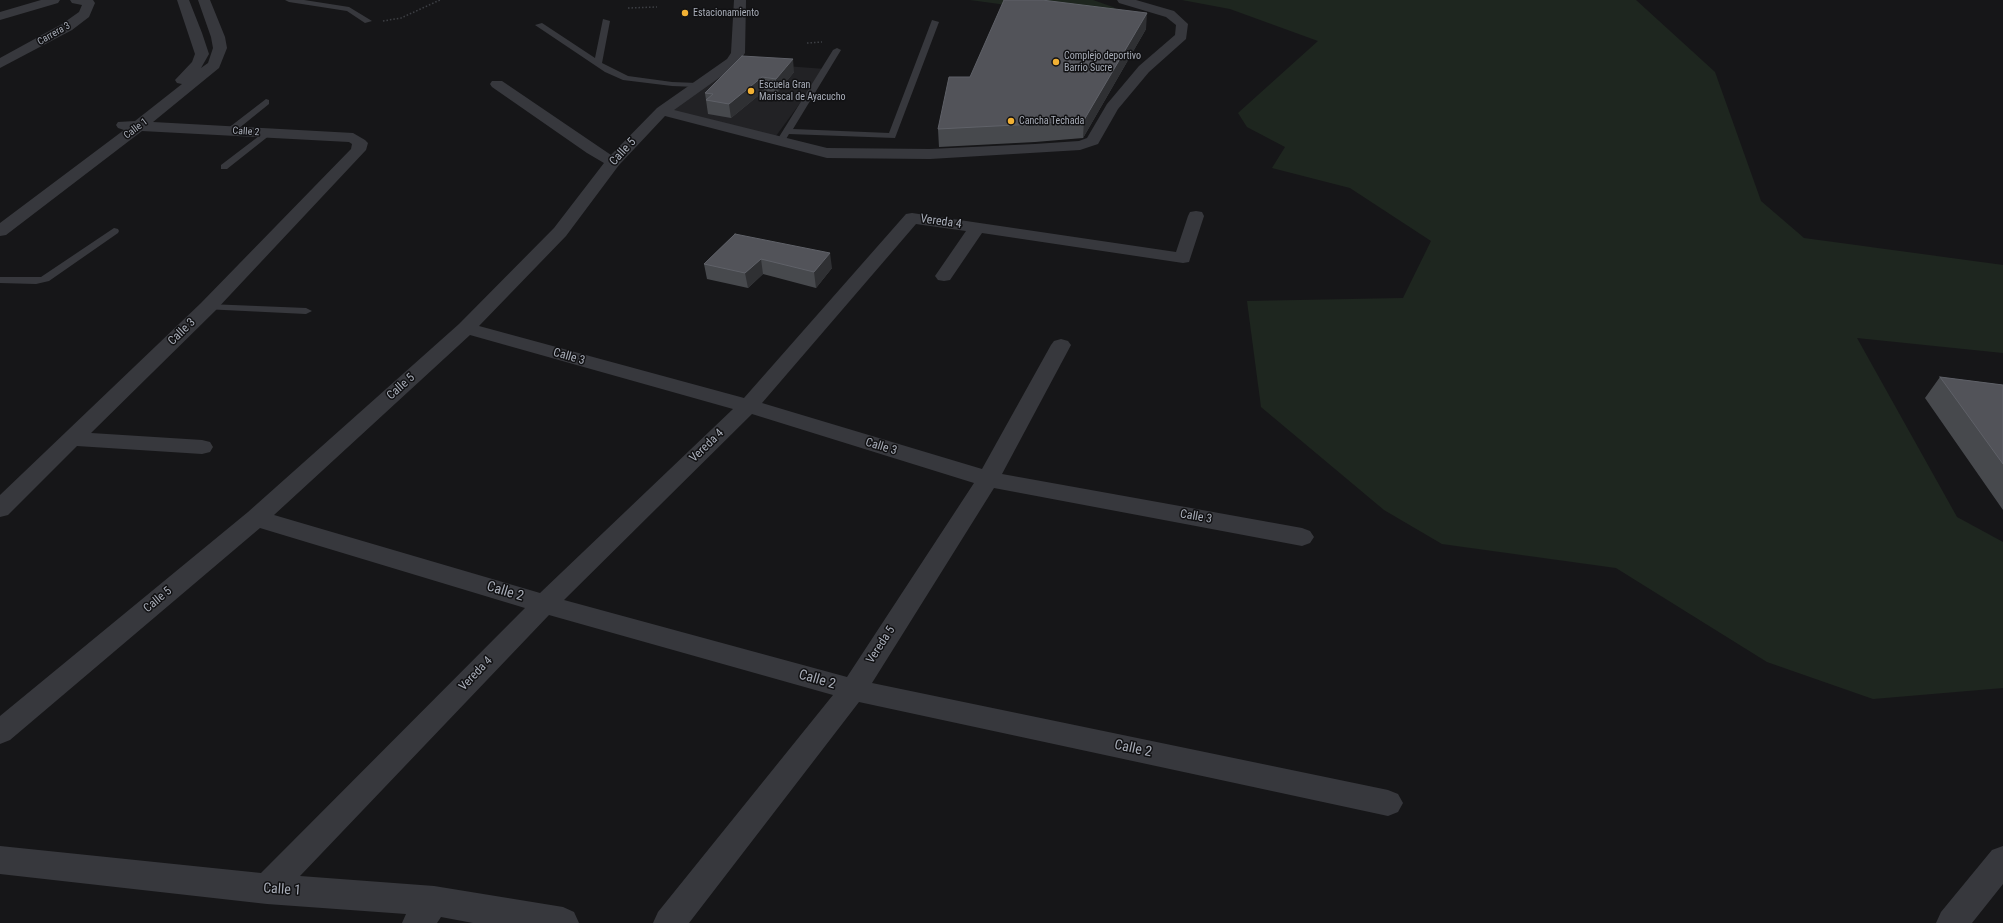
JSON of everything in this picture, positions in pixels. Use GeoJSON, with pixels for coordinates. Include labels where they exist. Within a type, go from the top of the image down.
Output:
{"type":"FeatureCollection","features":[{"type":"Feature","properties":{"kind":"street"},"geometry":{"type":"LineString","coordinates":[[0,16],[54,0]]}},
{"type":"Feature","properties":{"kind":"street","name":"Carrera 3"},"geometry":{"type":"LineString","coordinates":[[0,64],[67,27],[84,14],[89,3],[76,0]]}},
{"type":"Feature","properties":{"kind":"street","name":"Calle 1"},"geometry":{"type":"LineString","coordinates":[[0,214],[123,125],[178,83],[198,64],[202,54],[196,33],[183,0]]}},
{"type":"Feature","properties":{"kind":"street","name":"Calle 1"},"geometry":{"type":"LineString","coordinates":[[0,231],[140,125],[214,65],[220,48],[218,37],[204,0]]}},
{"type":"Feature","properties":{"kind":"street","name":"Calle 5"},"geometry":{"type":"LineString","coordinates":[[0,732],[256,518],[466,328],[560,232],[613,162],[662,111],[697,85],[732,62],[738,53],[740,0]]}},
{"type":"Feature","properties":{"kind":"street"},"geometry":{"type":"LineString","coordinates":[[662,111],[783,137],[827,153],[930,154],[1035,149],[1076,145],[1093,141],[1112,107],[1144,69],[1181,36],[1182,24],[1170,14],[1123,0]]}},
{"type":"Feature","properties":{"kind":"street"},"geometry":{"type":"LineString","coordinates":[[497,84],[592,150],[613,162]]}},
{"type":"Feature","properties":{"kind":"street","name":"Calle 2"},"geometry":{"type":"LineString","coordinates":[[123,125],[353,138],[360,143],[358,150]]}},
{"type":"Feature","properties":{"kind":"street","name":"Calle 3"},"geometry":{"type":"LineString","coordinates":[[0,509],[73,439],[94,416],[208,307],[358,150]]}},
{"type":"Feature","properties":{"kind":"street","name":"Vereda 4"},"geometry":{"type":"LineString","coordinates":[[266,889],[544,604],[748,406],[912,218],[1183,258],[1196,216]]}},
{"type":"Feature","properties":{"kind":"street"},"geometry":{"type":"LineString","coordinates":[[944,276],[976,228]]}},
{"type":"Feature","properties":{"kind":"street","name":"Calle 3"},"geometry":{"type":"LineString","coordinates":[[466,328],[748,406],[988,479],[1302,537]]}},
{"type":"Feature","properties":{"kind":"street","name":"Vereda 5"},"geometry":{"type":"LineString","coordinates":[[669,923],[853,690],[988,479],[1061,344]]}},
{"type":"Feature","properties":{"kind":"street"},"geometry":{"type":"LineString","coordinates":[[73,439],[202,447]]}},
{"type":"Feature","properties":{"kind":"street","name":"Calle 2"},"geometry":{"type":"LineString","coordinates":[[256,518],[544,604],[853,690],[1388,804]]}},
{"type":"Feature","properties":{"kind":"street","name":"Calle 1"},"geometry":{"type":"LineString","coordinates":[[0,860],[266,889],[426,912],[563,923]]}},
{"type":"Feature","properties":{"kind":"street"},"geometry":{"type":"LineString","coordinates":[[1952,923],[2003,860]]}},
{"type":"Feature","properties":{"kind":"lane"},"geometry":{"type":"LineString","coordinates":[[289,0],[349,9],[368,21]]}},
{"type":"Feature","properties":{"kind":"lane"},"geometry":{"type":"LineString","coordinates":[[598,63],[606,21]]}},
{"type":"Feature","properties":{"kind":"lane"},"geometry":{"type":"LineString","coordinates":[[783,137],[892,136],[935,22]]}},
{"type":"Feature","properties":{"kind":"lane"},"geometry":{"type":"LineString","coordinates":[[540,25],[608,70],[626,78],[672,84],[697,85]]}},
{"type":"Feature","properties":{"kind":"lane"},"geometry":{"type":"LineString","coordinates":[[783,137],[837,50]]}},
{"type":"Feature","properties":{"kind":"lane"},"geometry":{"type":"LineString","coordinates":[[230,131],[266,102]]}},
{"type":"Feature","properties":{"kind":"lane"},"geometry":{"type":"LineString","coordinates":[[224,167],[267,133]]}},
{"type":"Feature","properties":{"kind":"lane"},"geometry":{"type":"LineString","coordinates":[[0,280],[36,281],[45,279],[114,231]]}},
{"type":"Feature","properties":{"kind":"lane"},"geometry":{"type":"LineString","coordinates":[[208,307],[306,311]]}},
{"type":"Feature","properties":{"kind":"path"},"geometry":{"type":"LineString","coordinates":[[381,22],[401,18],[440,0]]}},
{"type":"Feature","properties":{"kind":"path"},"geometry":{"type":"LineString","coordinates":[[628,8],[657,7]]}},
{"type":"Feature","properties":{"kind":"path"},"geometry":{"type":"LineString","coordinates":[[807,43],[823,42]]}},
{"type":"Feature","properties":{"kind":"shaded area"},"geometry":{"type":"Polygon","coordinates":[[[970,0],[1093,0],[1113,7],[1138,23],[970,0]]]}},
{"type":"Feature","properties":{"kind":"shaded area"},"geometry":{"type":"Polygon","coordinates":[[[1182,0],[1636,0],[1715,72],[1761,201],[1804,238],[2003,265],[2003,353],[1857,338],[1957,517],[2003,542],[2003,688],[1873,699],[1767,662],[1616,568],[1442,544],[1384,510],[1261,407],[1247,301],[1403,298],[1431,241],[1350,188],[1272,168],[1285,147],[1247,127],[1238,113],[1318,41],[1230,9],[1182,0]]]}},
{"type":"Feature","properties":{"kind":"shaded area","name":"Escuela Gran Mariscal de Ayacucho"},"geometry":{"type":"Polygon","coordinates":[[[732,62],[825,69],[773,140],[662,111],[732,62]]]}},
{"type":"Feature","properties":{"kind":"building","name":"Complejo deportivo Barrio Sucre"},"geometry":{"type":"Polygon","coordinates":[[[1004,0],[1042,0],[1147,13],[1084,120],[938,129],[949,77],[970,77],[1004,0]]]}},
{"type":"Feature","properties":{"kind":"building"},"geometry":{"type":"Polygon","coordinates":[[[742,56],[793,59],[776,79],[762,77],[729,104],[706,100],[713,94],[705,93],[742,56]]]}},
{"type":"Feature","properties":{"kind":"building"},"geometry":{"type":"Polygon","coordinates":[[[735,234],[830,253],[814,272],[761,259],[745,273],[704,264],[735,234]]]}},
{"type":"Feature","properties":{"kind":"building"},"geometry":{"type":"Polygon","coordinates":[[[1940,377],[2003,385],[2003,464],[1940,377]]]}},
{"type":"Feature","properties":{"kind":"place","name":"Estacionamiento"},"geometry":{"type":"Point","coordinates":[685,13]}},
{"type":"Feature","properties":{"kind":"place","name":"Complejo deportivo Barrio Sucre"},"geometry":{"type":"Point","coordinates":[1056,62]}},
{"type":"Feature","properties":{"kind":"place","name":"Escuela Gran Mariscal de Ayacucho"},"geometry":{"type":"Point","coordinates":[751,91]}},
{"type":"Feature","properties":{"kind":"place","name":"Cancha Techada"},"geometry":{"type":"Point","coordinates":[1011,121]}}]}
